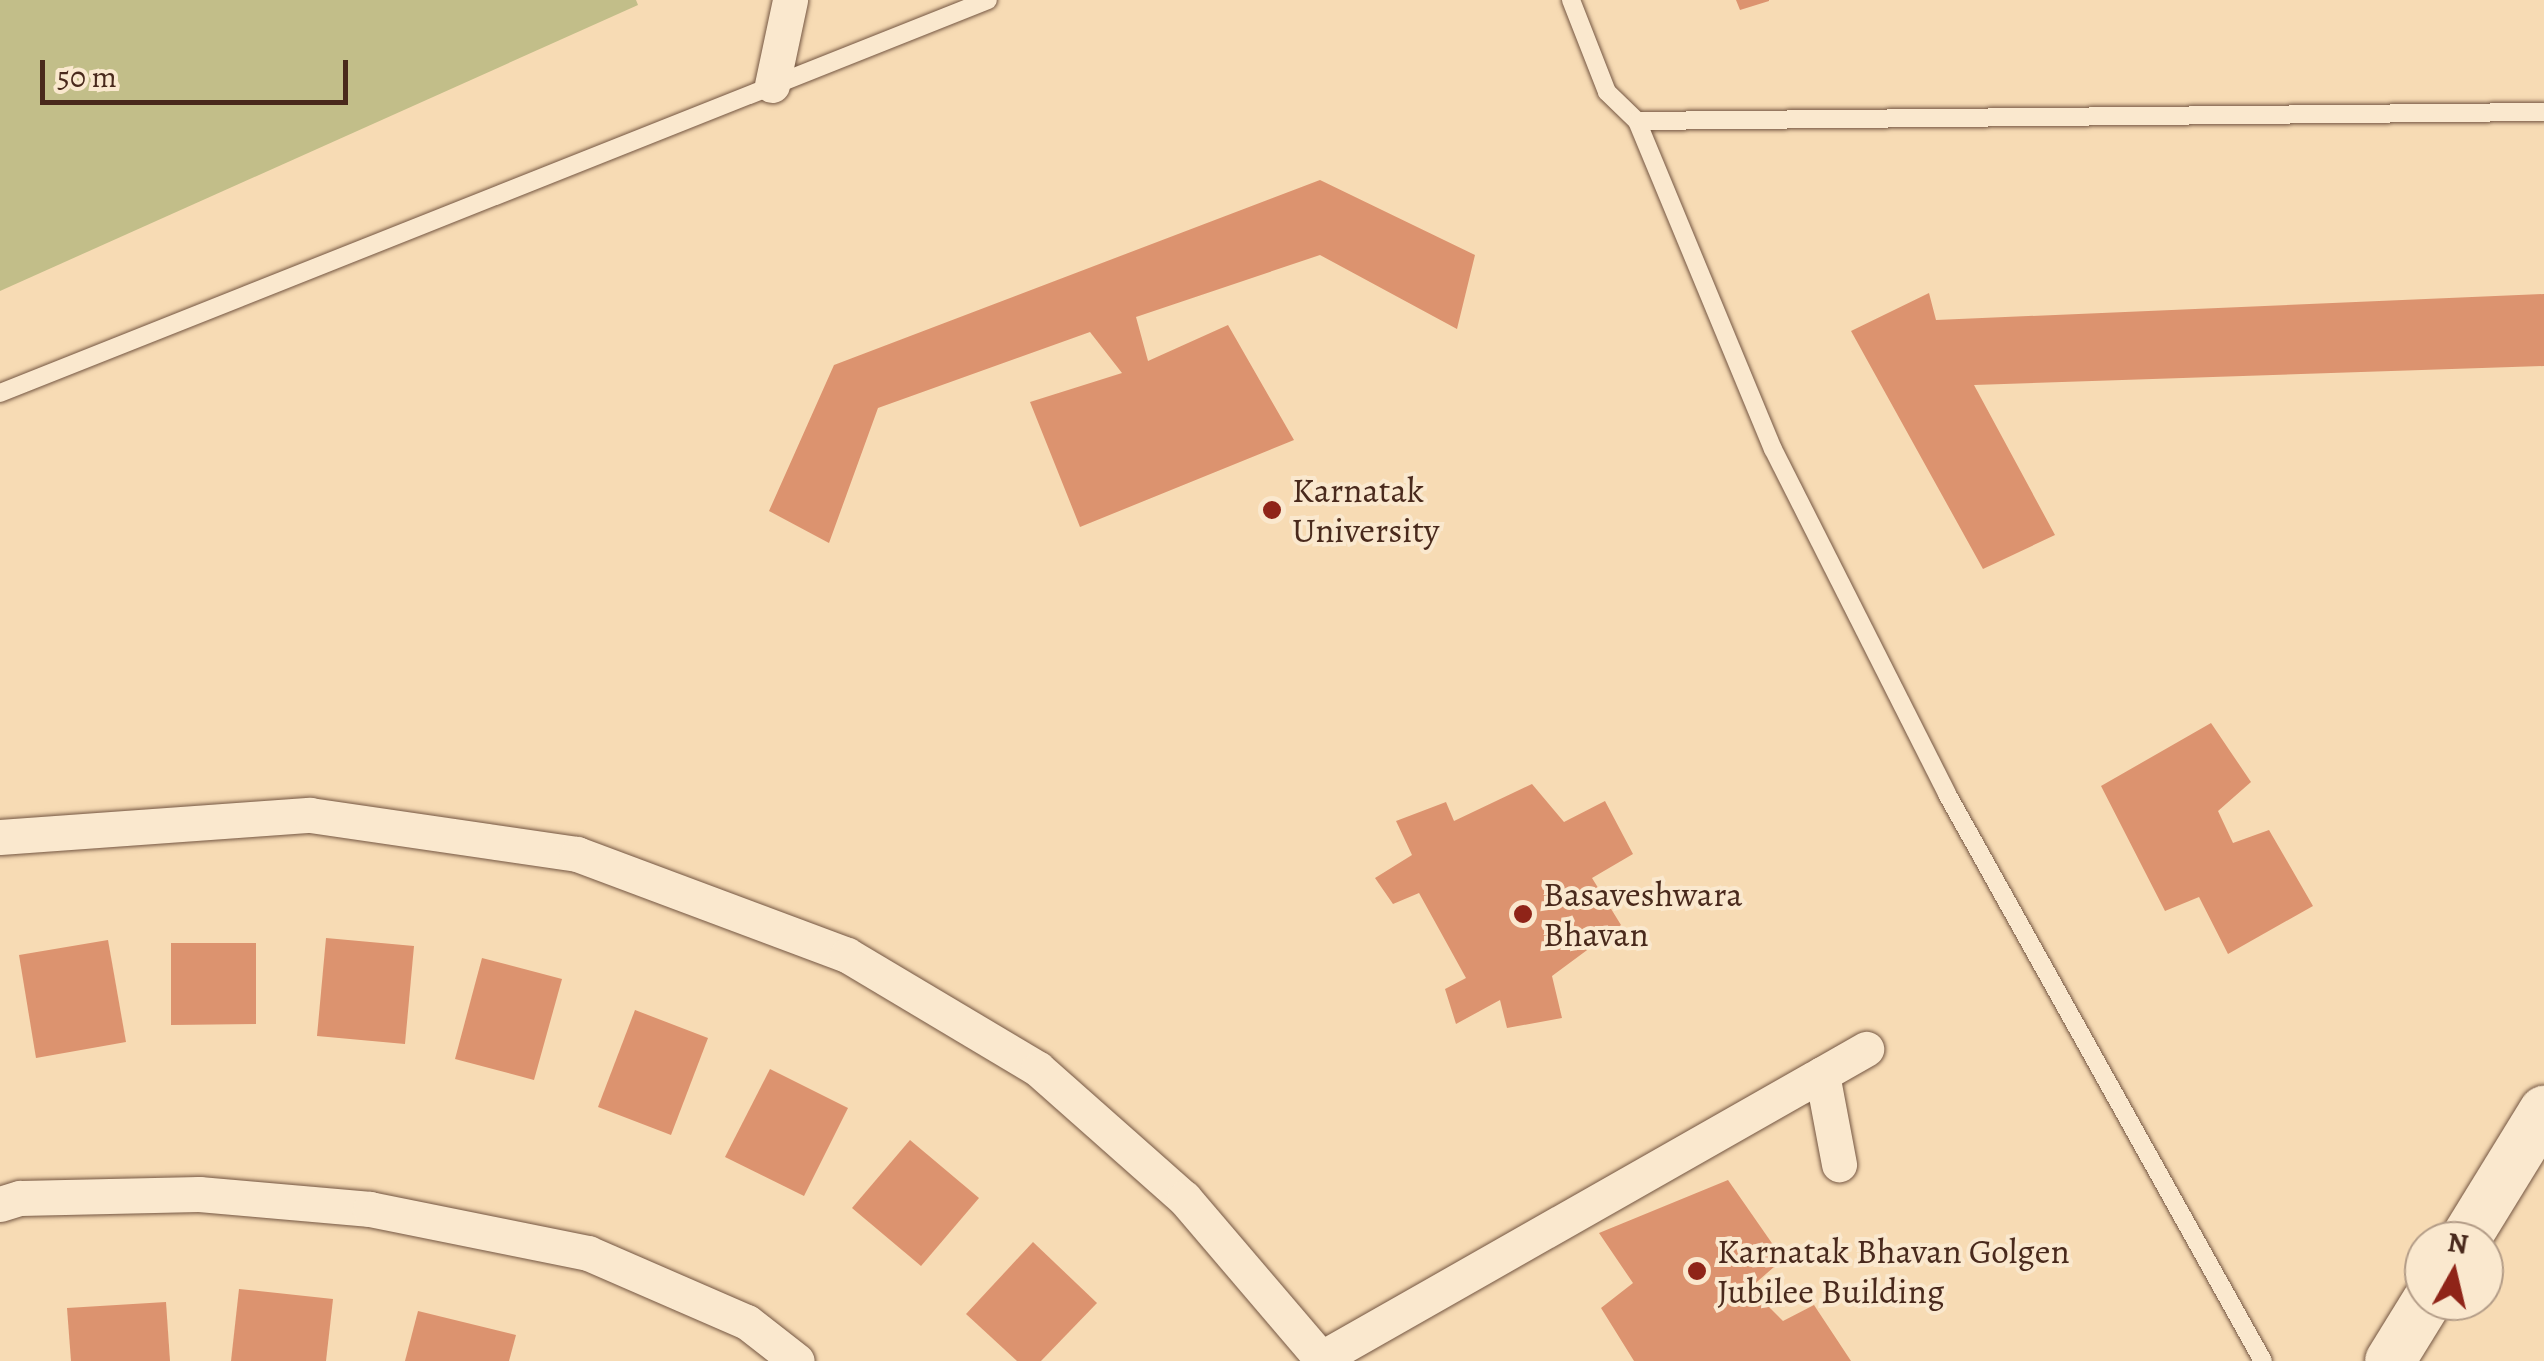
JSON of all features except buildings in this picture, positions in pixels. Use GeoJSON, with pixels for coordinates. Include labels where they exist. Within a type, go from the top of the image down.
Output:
{"type":"FeatureCollection","features":[{"type":"Feature","properties":{"kind":"street"},"geometry":{"type":"LineString","coordinates":[[772,85],[790,0]]}},
{"type":"Feature","properties":{"kind":"street"},"geometry":{"type":"LineString","coordinates":[[0,837],[310,815],[577,854],[848,954],[1038,1069],[1184,1198],[1323,1360],[1866,1049]]}},
{"type":"Feature","properties":{"kind":"street"},"geometry":{"type":"LineString","coordinates":[[1822,1074],[1839,1164]]}},
{"type":"Feature","properties":{"kind":"street"},"geometry":{"type":"LineString","coordinates":[[2476,1221],[2544,1111]]}},
{"type":"Feature","properties":{"kind":"street"},"geometry":{"type":"LineString","coordinates":[[0,1204],[20,1198],[199,1194],[370,1209],[588,1253],[747,1322],[797,1361]]}},
{"type":"Feature","properties":{"kind":"street"},"geometry":{"type":"LineString","coordinates":[[2390,1361],[2415,1321]]}},
{"type":"Feature","properties":{"kind":"lane"},"geometry":{"type":"LineString","coordinates":[[0,393],[988,0]]}},
{"type":"Feature","properties":{"kind":"lane"},"geometry":{"type":"LineString","coordinates":[[1571,0],[1607,92],[1637,121],[1773,449],[1894,691],[2263,1361]]}},
{"type":"Feature","properties":{"kind":"lane"},"geometry":{"type":"LineString","coordinates":[[1637,121],[2544,112]]}},
{"type":"Feature","properties":{"kind":"shaded area"},"geometry":{"type":"Polygon","coordinates":[[[0,0],[636,0],[638,5],[0,291],[0,0]]]}},
{"type":"Feature","properties":{"kind":"place","name":"Karnatak University"},"geometry":{"type":"Point","coordinates":[1272,510]}},
{"type":"Feature","properties":{"kind":"place","name":"Basaveshwara Bhavan"},"geometry":{"type":"Point","coordinates":[1523,914]}},
{"type":"Feature","properties":{"kind":"place","name":"Karnatak Bhavan Golgen Jubilee Building"},"geometry":{"type":"Point","coordinates":[1697,1271]}}]}
